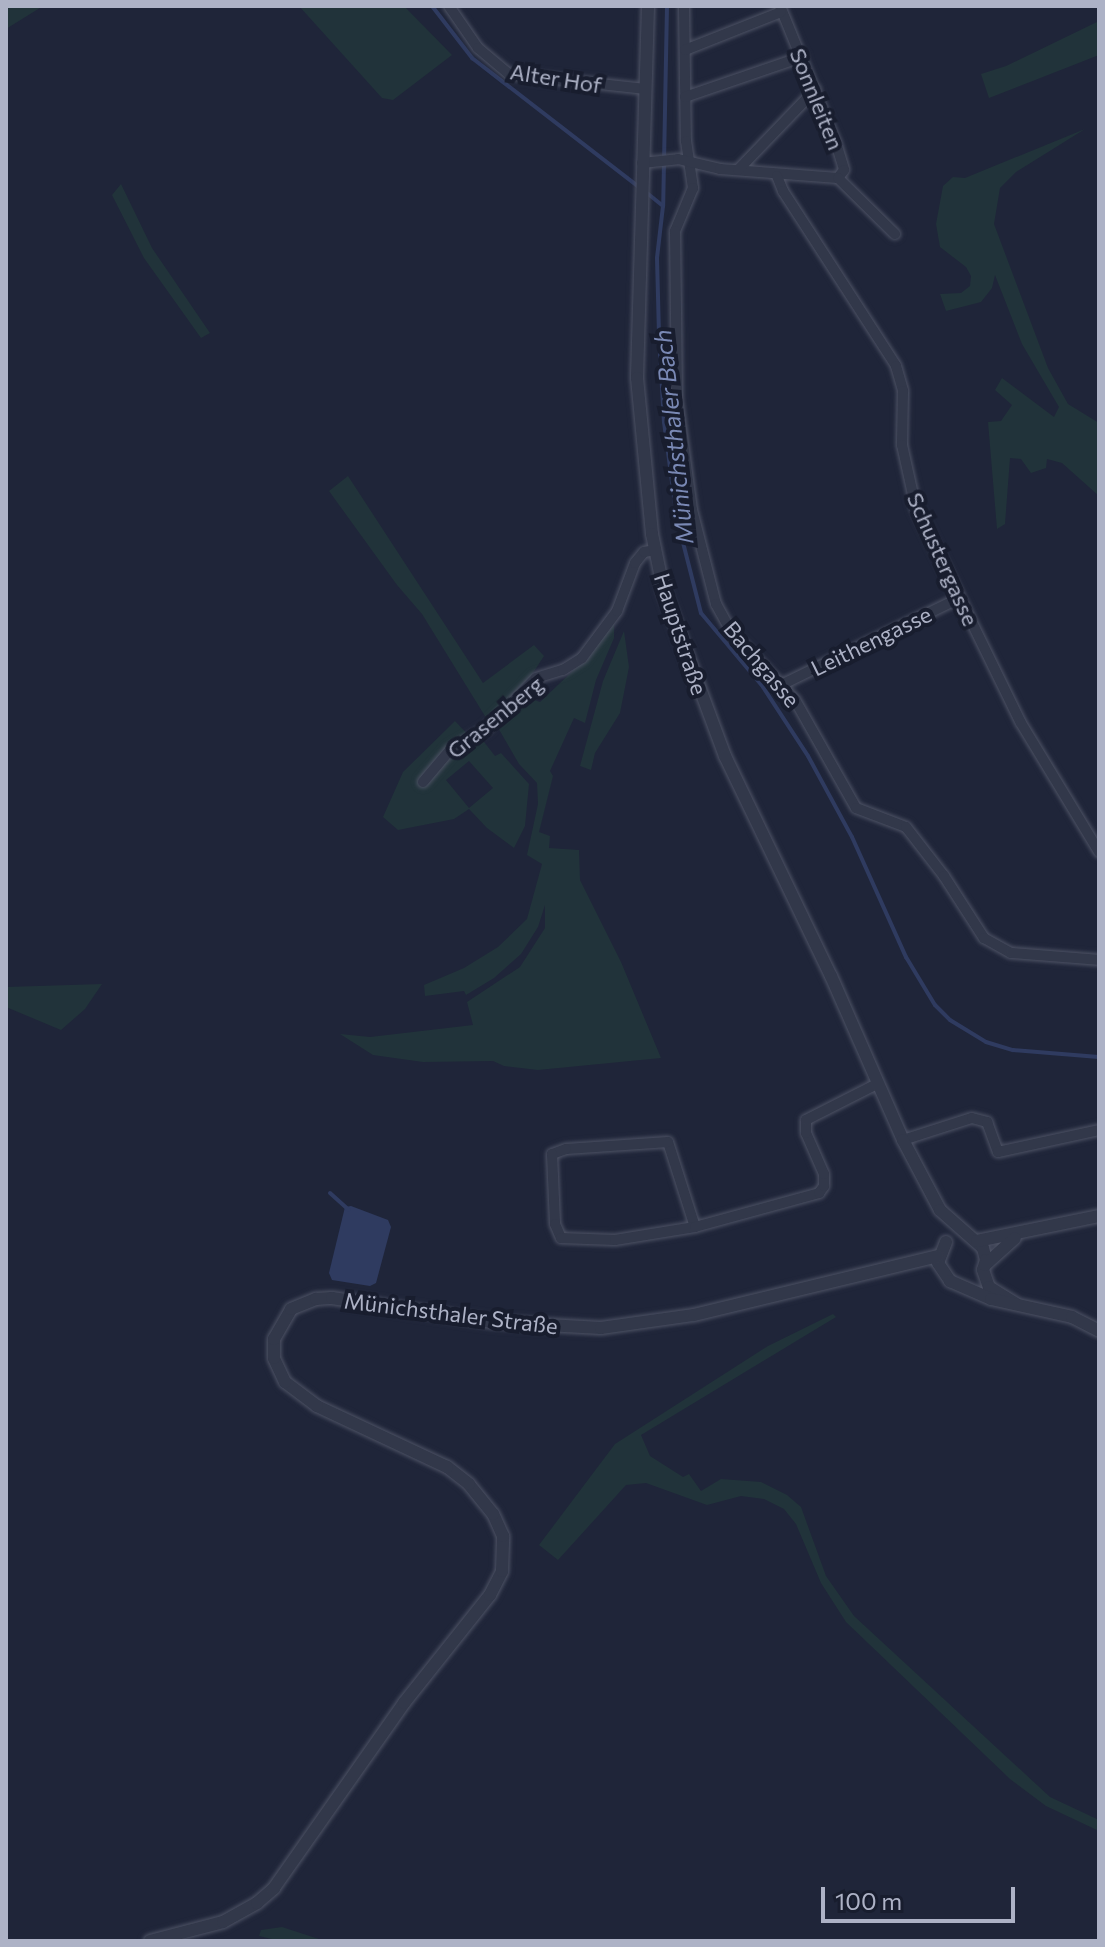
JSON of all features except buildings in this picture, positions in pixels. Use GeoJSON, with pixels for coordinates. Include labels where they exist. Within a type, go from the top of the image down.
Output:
{"type":"FeatureCollection","features":[{"type":"Feature","properties":{"kind":"street","name":"Alter Hof"},"geometry":{"type":"LineString","coordinates":[[449,6],[478,48],[509,74],[561,83],[645,89]]}},
{"type":"Feature","properties":{"kind":"street","name":"Hauptstraße"},"geometry":{"type":"LineString","coordinates":[[648,6],[637,378],[655,550],[675,627],[725,756],[831,976],[903,1140],[940,1210],[946,1242]]}},
{"type":"Feature","properties":{"kind":"street"},"geometry":{"type":"LineString","coordinates":[[685,6],[686,141],[691,160]]}},
{"type":"Feature","properties":{"kind":"street"},"geometry":{"type":"LineString","coordinates":[[685,50],[781,9]]}},
{"type":"Feature","properties":{"kind":"street","name":"Sonnleiten"},"geometry":{"type":"LineString","coordinates":[[642,163],[678,159],[720,169],[777,176],[838,178],[844,170],[816,89],[781,9]]}},
{"type":"Feature","properties":{"kind":"street"},"geometry":{"type":"LineString","coordinates":[[685,97],[802,57]]}},
{"type":"Feature","properties":{"kind":"street"},"geometry":{"type":"LineString","coordinates":[[738,170],[816,89]]}},
{"type":"Feature","properties":{"kind":"street","name":"Bachgasse"},"geometry":{"type":"LineString","coordinates":[[691,160],[691,197],[678,218],[675,244],[676,385],[683,461],[704,568],[716,604],[732,633],[783,684],[826,752],[856,808],[906,827],[944,876],[984,938],[1011,953],[1099,960]]}},
{"type":"Feature","properties":{"kind":"street","name":"Schustergasse"},"geometry":{"type":"LineString","coordinates":[[777,176],[783,191],[901,377],[902,445],[913,495],[959,598],[1043,765],[1099,852]]}},
{"type":"Feature","properties":{"kind":"street"},"geometry":{"type":"LineString","coordinates":[[838,178],[895,234]]}},
{"type":"Feature","properties":{"kind":"street","name":"Grasenberg"},"geometry":{"type":"LineString","coordinates":[[423,782],[450,750],[486,729],[536,678],[563,670],[582,658],[617,611],[635,563],[644,552],[655,550]]}},
{"type":"Feature","properties":{"kind":"street","name":"Leithengasse"},"geometry":{"type":"LineString","coordinates":[[783,684],[959,598]]}},
{"type":"Feature","properties":{"kind":"street"},"geometry":{"type":"LineString","coordinates":[[695,1227],[668,1142],[566,1149],[552,1154],[555,1224],[561,1238],[624,1239],[695,1227],[819,1193],[824,1186],[824,1174],[806,1133],[806,1120],[877,1084]]}},
{"type":"Feature","properties":{"kind":"street"},"geometry":{"type":"LineString","coordinates":[[903,1140],[972,1118],[987,1122],[998,1152],[1099,1130]]}},
{"type":"Feature","properties":{"kind":"street","name":"Hauptstraße"},"geometry":{"type":"LineString","coordinates":[[940,1210],[971,1239]]}},
{"type":"Feature","properties":{"kind":"street"},"geometry":{"type":"LineString","coordinates":[[1017,1236],[974,1280],[952,1280],[938,1263],[938,1256],[946,1242],[1017,1236],[1099,1216]]}},
{"type":"Feature","properties":{"kind":"street"},"geometry":{"type":"LineString","coordinates":[[971,1239],[985,1255],[984,1267],[995,1293],[1016,1304]]}},
{"type":"Feature","properties":{"kind":"street","name":"Münichsthaler Straße"},"geometry":{"type":"LineString","coordinates":[[150,1941],[223,1922],[257,1903],[274,1888],[404,1703],[490,1595],[502,1571],[503,1536],[493,1514],[469,1484],[447,1467],[317,1406],[285,1382],[274,1358],[274,1339],[291,1309],[316,1299],[332,1298],[493,1322],[601,1328],[694,1315],[938,1256]]}},
{"type":"Feature","properties":{"kind":"street","name":"Münichsthaler Straße"},"geometry":{"type":"LineString","coordinates":[[902,1266],[952,1280],[991,1299],[1072,1317],[1099,1331]]}},
{"type":"Feature","properties":{"kind":"shaded area"},"geometry":{"type":"Polygon","coordinates":[[[6,6],[43,6],[6,29],[6,6]]]}},
{"type":"Feature","properties":{"kind":"shaded area"},"geometry":{"type":"Polygon","coordinates":[[[299,6],[404,6],[452,55],[393,100],[382,98],[299,6]]]}},
{"type":"Feature","properties":{"kind":"shaded area"},"geometry":{"type":"Polygon","coordinates":[[[1099,21],[1099,55],[989,98],[981,74],[1006,66],[1099,21]]]}},
{"type":"Feature","properties":{"kind":"shaded area"},"geometry":{"type":"Polygon","coordinates":[[[1085,129],[1016,172],[1000,188],[994,224],[1048,368],[1068,404],[1099,423],[1099,496],[1062,463],[1047,459],[1046,468],[1031,473],[1021,459],[1010,458],[1005,524],[997,529],[988,422],[1001,421],[1012,405],[995,390],[1002,378],[1054,417],[1059,407],[1022,344],[995,275],[992,288],[981,302],[946,311],[940,294],[961,293],[970,286],[971,276],[966,267],[940,247],[936,224],[943,186],[953,177],[965,178],[1085,129]]]}},
{"type":"Feature","properties":{"kind":"shaded area"},"geometry":{"type":"Polygon","coordinates":[[[121,184],[152,248],[210,333],[201,338],[144,258],[112,195],[121,184]]]}},
{"type":"Feature","properties":{"kind":"shaded area"},"geometry":{"type":"Polygon","coordinates":[[[348,476],[483,683],[534,645],[544,656],[529,679],[488,721],[422,614],[397,585],[329,491],[348,476]]]}},
{"type":"Feature","properties":{"kind":"shaded area"},"geometry":{"type":"Polygon","coordinates":[[[614,622],[614,638],[596,680],[585,723],[574,718],[550,771],[553,776],[539,832],[550,836],[549,848],[579,850],[580,880],[621,962],[661,1058],[538,1070],[504,1066],[493,1061],[423,1062],[373,1055],[340,1034],[370,1037],[473,1025],[467,1002],[520,967],[545,928],[545,905],[538,927],[521,954],[494,978],[466,995],[464,991],[425,996],[424,985],[464,968],[498,947],[527,919],[542,864],[527,855],[538,804],[537,783],[519,764],[497,726],[522,695],[540,702],[580,664],[614,622]]]}},
{"type":"Feature","properties":{"kind":"shaded area"},"geometry":{"type":"Polygon","coordinates":[[[624,631],[629,667],[620,713],[595,753],[591,770],[580,766],[603,681],[624,631]]]}},
{"type":"Feature","properties":{"kind":"shaded area"},"geometry":{"type":"Polygon","coordinates":[[[455,721],[473,740],[481,738],[495,756],[501,753],[529,784],[525,826],[514,848],[487,828],[469,809],[454,819],[398,830],[383,817],[403,772],[455,721]],[[469,761],[446,780],[469,808],[493,788],[469,761]]]}},
{"type":"Feature","properties":{"kind":"shaded area"},"geometry":{"type":"Polygon","coordinates":[[[102,984],[85,1009],[61,1030],[6,1007],[6,987],[102,984]]]}},
{"type":"Feature","properties":{"kind":"shaded area"},"geometry":{"type":"Polygon","coordinates":[[[833,1314],[836,1317],[641,1435],[650,1456],[683,1477],[689,1474],[701,1491],[721,1479],[761,1482],[787,1495],[801,1507],[826,1576],[854,1616],[1050,1797],[1099,1820],[1099,1831],[1046,1806],[1010,1779],[846,1622],[821,1583],[796,1524],[784,1509],[764,1499],[741,1496],[707,1505],[646,1483],[626,1485],[558,1560],[539,1545],[615,1444],[768,1346],[833,1314]]]}},
{"type":"Feature","properties":{"kind":"shaded area"},"geometry":{"type":"Polygon","coordinates":[[[282,1927],[325,1941],[280,1941],[259,1936],[261,1930],[282,1927]]]}},
{"type":"Feature","properties":{"kind":"water"},"geometry":{"type":"Polygon","coordinates":[[[351,1206],[388,1220],[391,1227],[376,1283],[370,1286],[332,1280],[329,1273],[345,1207],[351,1206]]]}},
{"type":"Feature","properties":{"kind":"waterway"},"geometry":{"type":"LineString","coordinates":[[432,6],[472,58],[640,188]]}},
{"type":"Feature","properties":{"kind":"waterway","name":"Münichsthaler Bach"},"geometry":{"type":"LineString","coordinates":[[667,6],[663,206],[657,258],[659,336],[664,422],[677,519],[701,613],[763,687],[808,756],[852,837],[906,957],[935,1005],[950,1020],[986,1042],[1013,1050],[1099,1057]]}},
{"type":"Feature","properties":{"kind":"waterway"},"geometry":{"type":"LineString","coordinates":[[647,193],[662,205]]}},
{"type":"Feature","properties":{"kind":"waterway"},"geometry":{"type":"LineString","coordinates":[[330,1193],[349,1210]]}}]}
